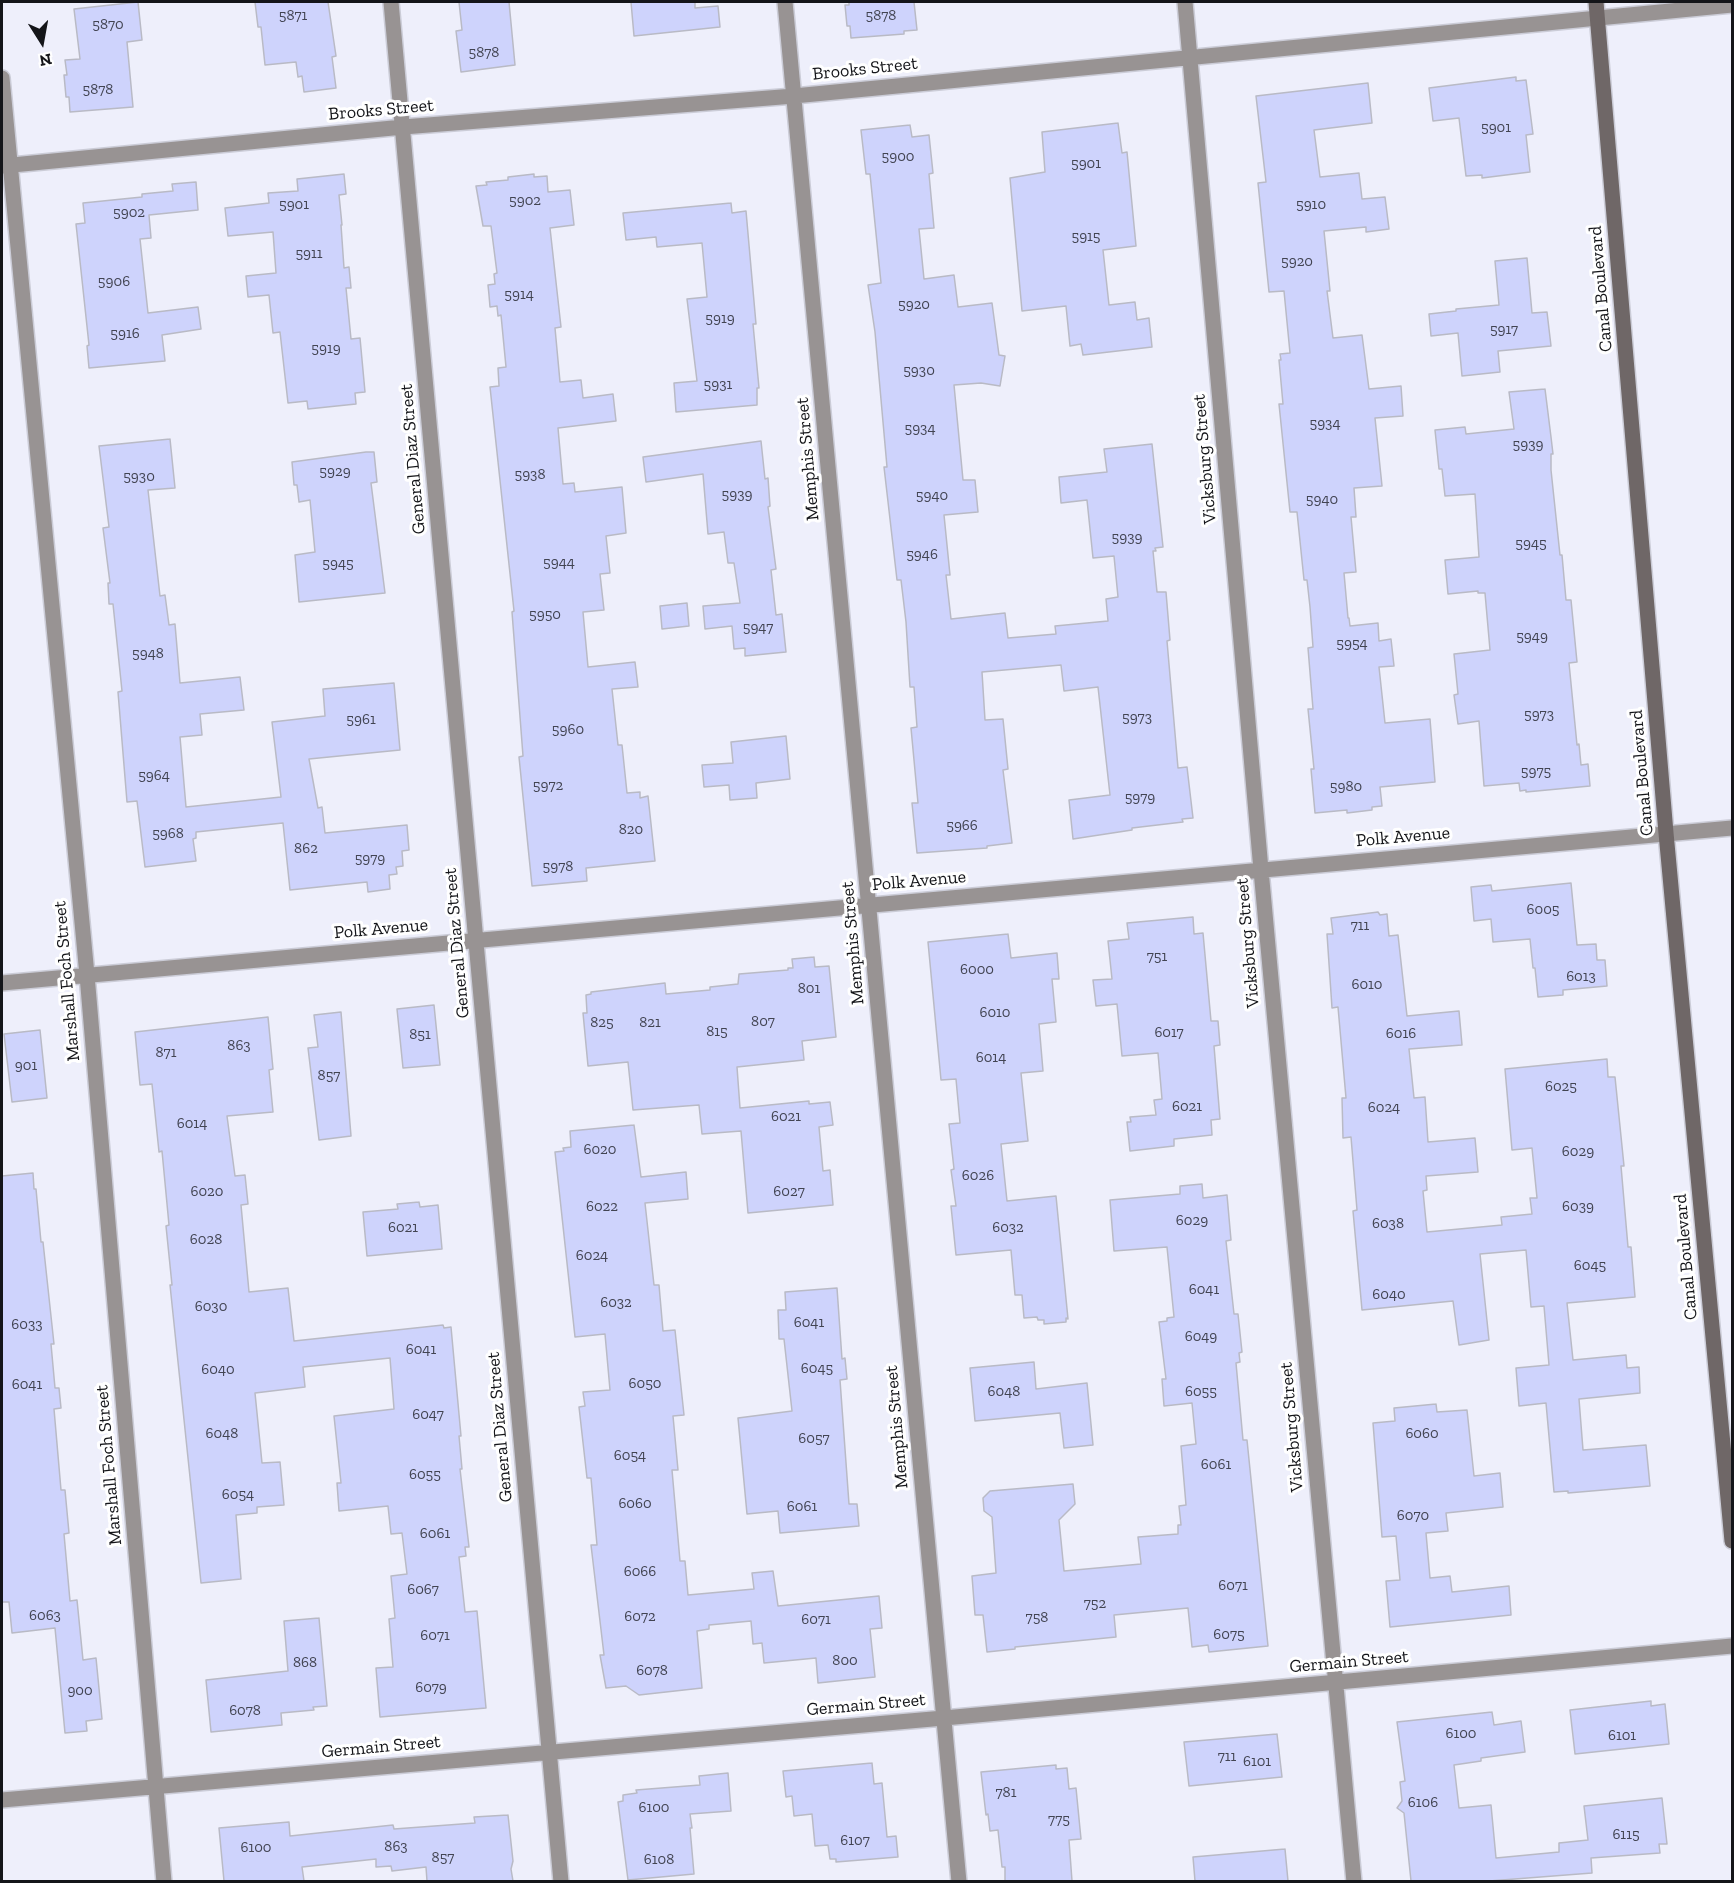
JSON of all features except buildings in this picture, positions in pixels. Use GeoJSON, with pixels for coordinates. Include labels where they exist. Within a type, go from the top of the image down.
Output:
{"type":"FeatureCollection","features":[{"type":"Feature","properties":{"kind":"main road","name":"Canal Boulevard"},"geometry":{"type":"LineString","coordinates":[[1596,2],[1666,833],[1732,1541]]}},
{"type":"Feature","properties":{"kind":"street","name":"General Diaz Street"},"geometry":{"type":"LineString","coordinates":[[391,2],[561,1881]]}},
{"type":"Feature","properties":{"kind":"street","name":"Memphis Street"},"geometry":{"type":"LineString","coordinates":[[785,2],[959,1881]]}},
{"type":"Feature","properties":{"kind":"street","name":"Vicksburg Street"},"geometry":{"type":"LineString","coordinates":[[1185,2],[1261,870],[1354,1881]]}},
{"type":"Feature","properties":{"kind":"street","name":"Brooks Street"},"geometry":{"type":"LineString","coordinates":[[5,166],[403,127],[794,96],[1732,5]]}},
{"type":"Feature","properties":{"kind":"street","name":"Marshall Foch Street"},"geometry":{"type":"LineString","coordinates":[[2,78],[5,166],[87,975],[164,1881]]}},
{"type":"Feature","properties":{"kind":"street","name":"Polk Avenue"},"geometry":{"type":"LineString","coordinates":[[2,983],[1732,828]]}},
{"type":"Feature","properties":{"kind":"street","name":"Germain Street"},"geometry":{"type":"LineString","coordinates":[[2,1800],[944,1718],[1732,1646]]}}]}
